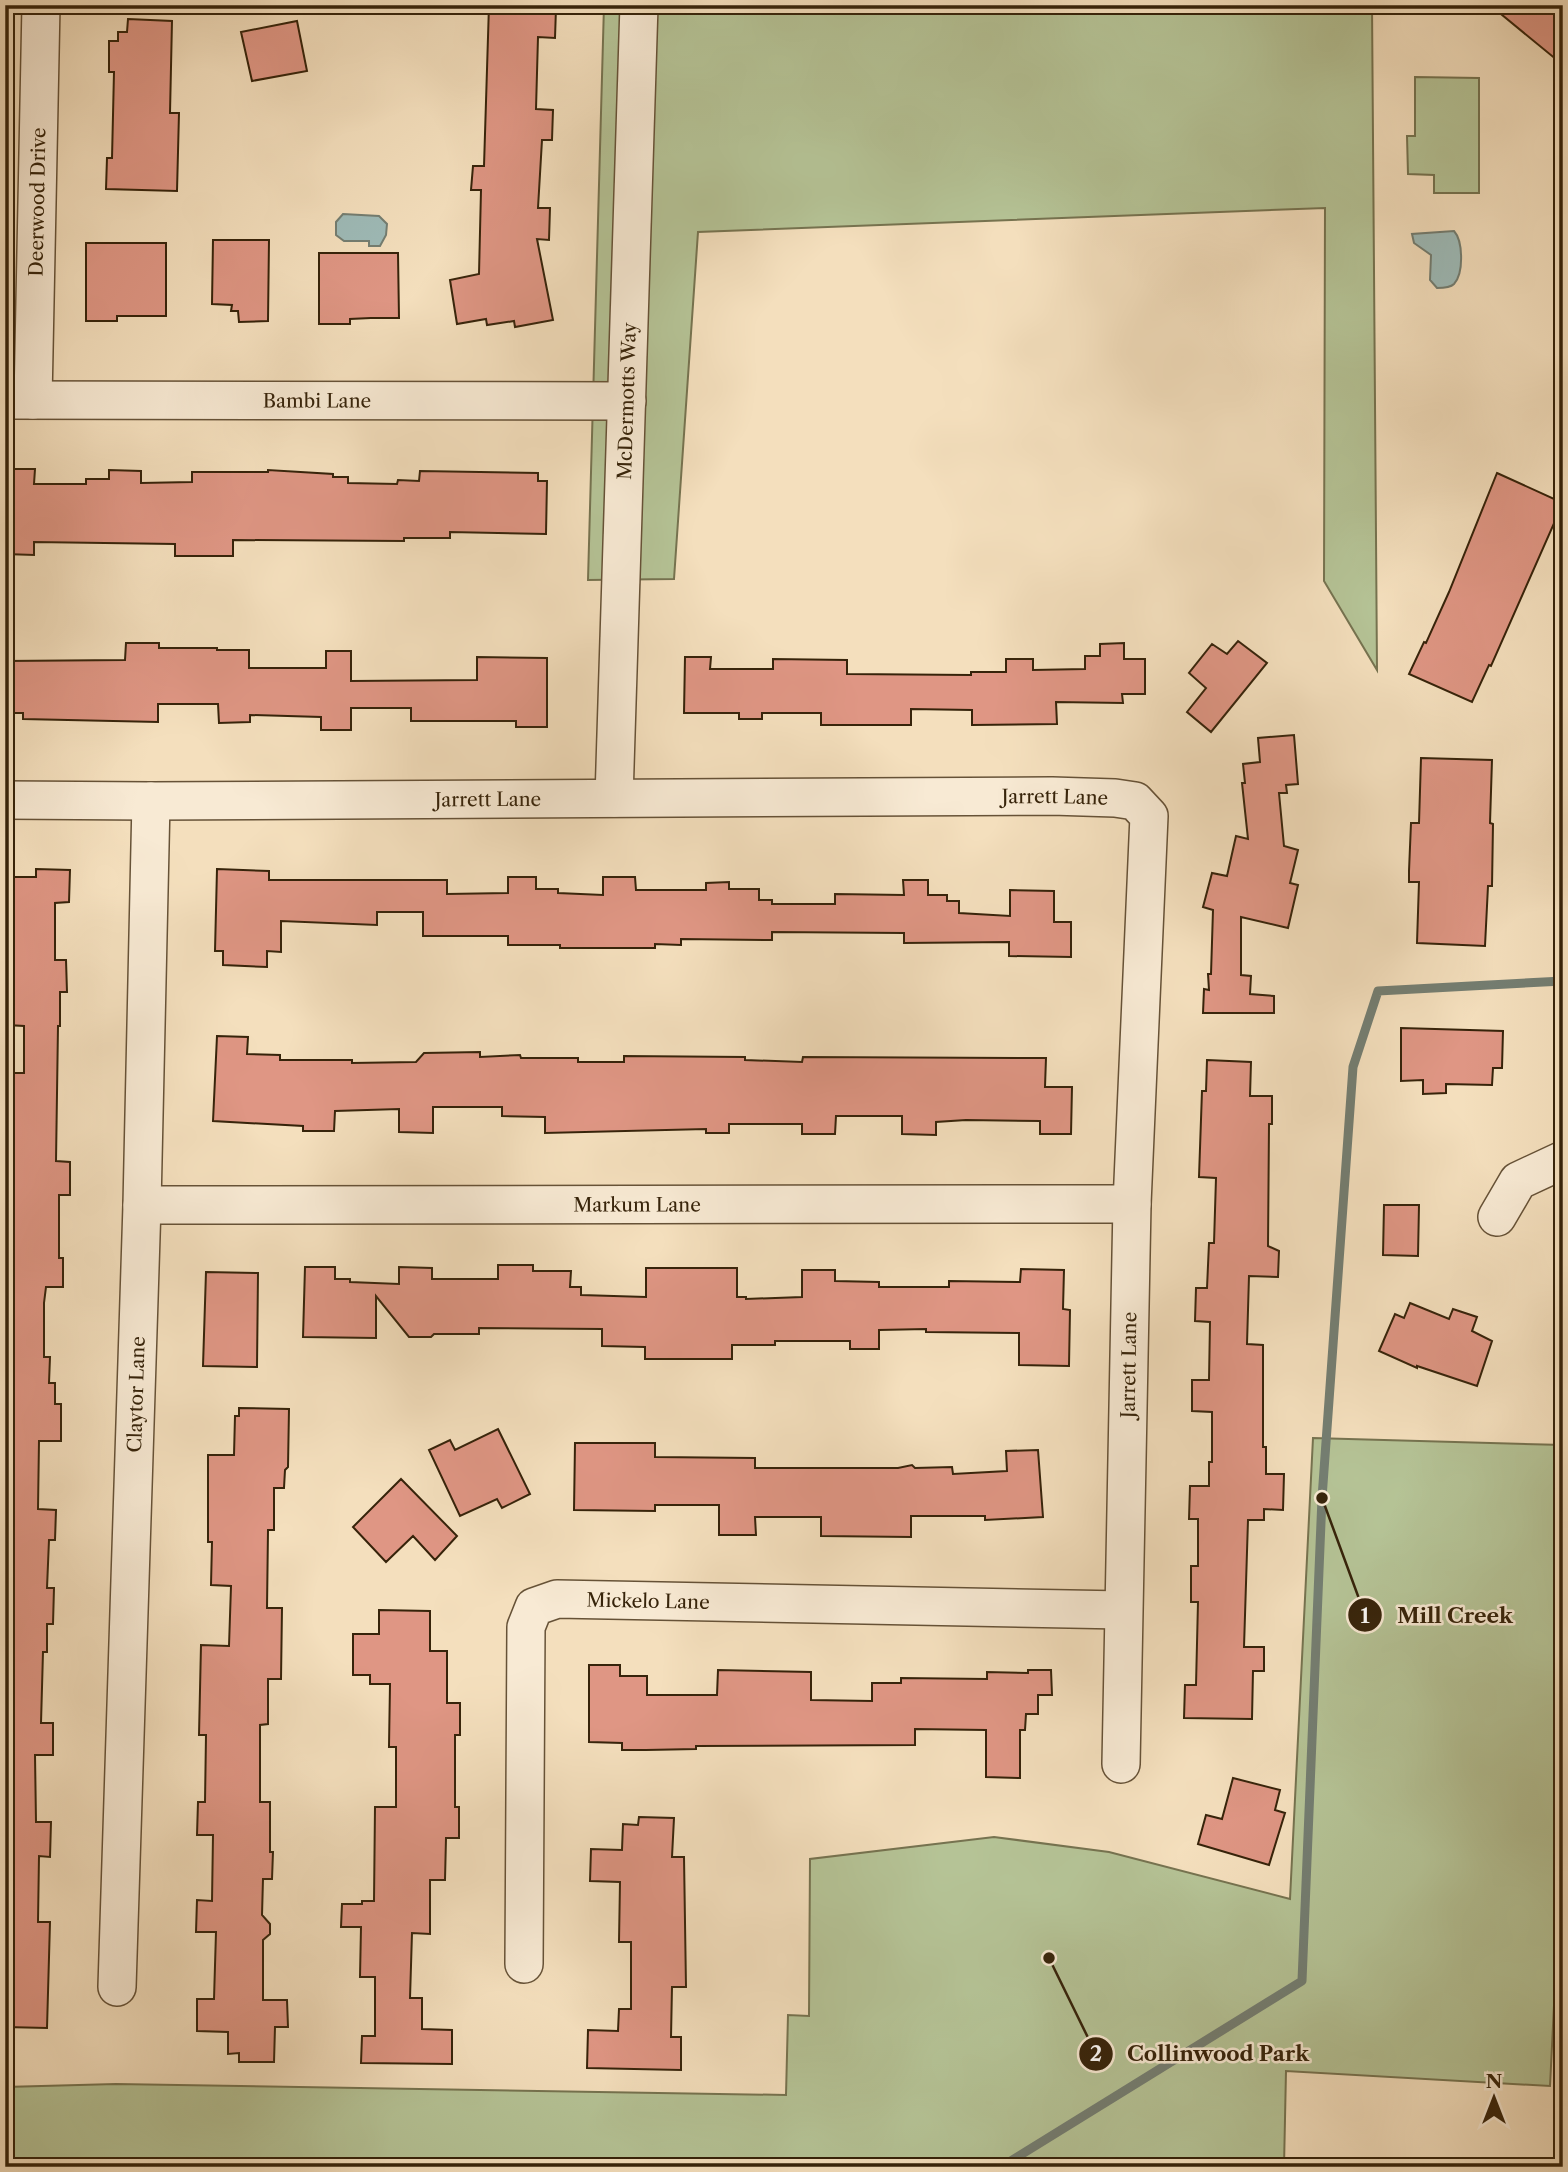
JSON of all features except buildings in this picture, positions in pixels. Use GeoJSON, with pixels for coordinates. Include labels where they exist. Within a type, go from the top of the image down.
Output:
{"type":"FeatureCollection","features":[{"type":"Feature","properties":{"kind":"street","name":"Deerwood Drive"},"geometry":{"type":"LineString","coordinates":[[19,400],[41,5]]}},
{"type":"Feature","properties":{"kind":"street","name":"McDermotts Way"},"geometry":{"type":"LineString","coordinates":[[614,798],[639,5]]}},
{"type":"Feature","properties":{"kind":"street","name":"Bambi Lane"},"geometry":{"type":"LineString","coordinates":[[19,400],[626,401]]}},
{"type":"Feature","properties":{"kind":"street","name":"Jarrett Lane"},"geometry":{"type":"LineString","coordinates":[[5,800],[1052,796],[1135,801],[1149,816],[1132,1204],[1121,1764]]}},
{"type":"Feature","properties":{"kind":"street","name":"Claytor Lane"},"geometry":{"type":"LineString","coordinates":[[117,1987],[142,1205],[151,801]]}},
{"type":"Feature","properties":{"kind":"street"},"geometry":{"type":"LineString","coordinates":[[1497,1217],[1518,1181],[1563,1160]]}},
{"type":"Feature","properties":{"kind":"street","name":"Markum Lane"},"geometry":{"type":"LineString","coordinates":[[142,1205],[1132,1204]]}},
{"type":"Feature","properties":{"kind":"street","name":"Mickelo Lane"},"geometry":{"type":"LineString","coordinates":[[524,1964],[526,1627],[534,1607],[557,1599],[1123,1610]]}},
{"type":"Feature","properties":{"kind":"green space"},"geometry":{"type":"Polygon","coordinates":[[[604,5],[1372,5],[1377,670],[1324,581],[1325,208],[698,232],[674,579],[588,580],[604,5]]]}},
{"type":"Feature","properties":{"kind":"green space"},"geometry":{"type":"Polygon","coordinates":[[[1415,77],[1479,78],[1479,193],[1434,193],[1434,175],[1408,174],[1407,136],[1415,136],[1415,77]]]}},
{"type":"Feature","properties":{"kind":"green space"},"geometry":{"type":"Polygon","coordinates":[[[1313,1438],[1563,1445],[1563,1825],[1550,2086],[1286,2071],[1284,2167],[5,2167],[5,2087],[116,2084],[786,2095],[788,2015],[809,2016],[810,1859],[994,1837],[1109,1852],[1290,1899],[1313,1438]]]}},
{"type":"Feature","properties":{"kind":"water"},"geometry":{"type":"Polygon","coordinates":[[[343,214],[379,216],[387,224],[386,235],[380,246],[369,246],[369,241],[344,241],[336,235],[336,222],[343,214]]]}},
{"type":"Feature","properties":{"kind":"water"},"geometry":{"type":"Polygon","coordinates":[[[1454,231],[1461,249],[1461,265],[1457,279],[1446,288],[1437,288],[1430,280],[1431,255],[1414,243],[1412,234],[1454,231]]]}},
{"type":"Feature","properties":{"kind":"waterway"},"geometry":{"type":"LineString","coordinates":[[1001,2167],[1302,1981],[1322,1498],[1353,1067],[1378,991],[1563,981]]}},
{"type":"Feature","properties":{"kind":"place","name":"Mill Creek"},"geometry":{"type":"Point","coordinates":[1322,1498]}},
{"type":"Feature","properties":{"kind":"place","name":"Collinwood Park"},"geometry":{"type":"Point","coordinates":[1049,1958]}}]}
